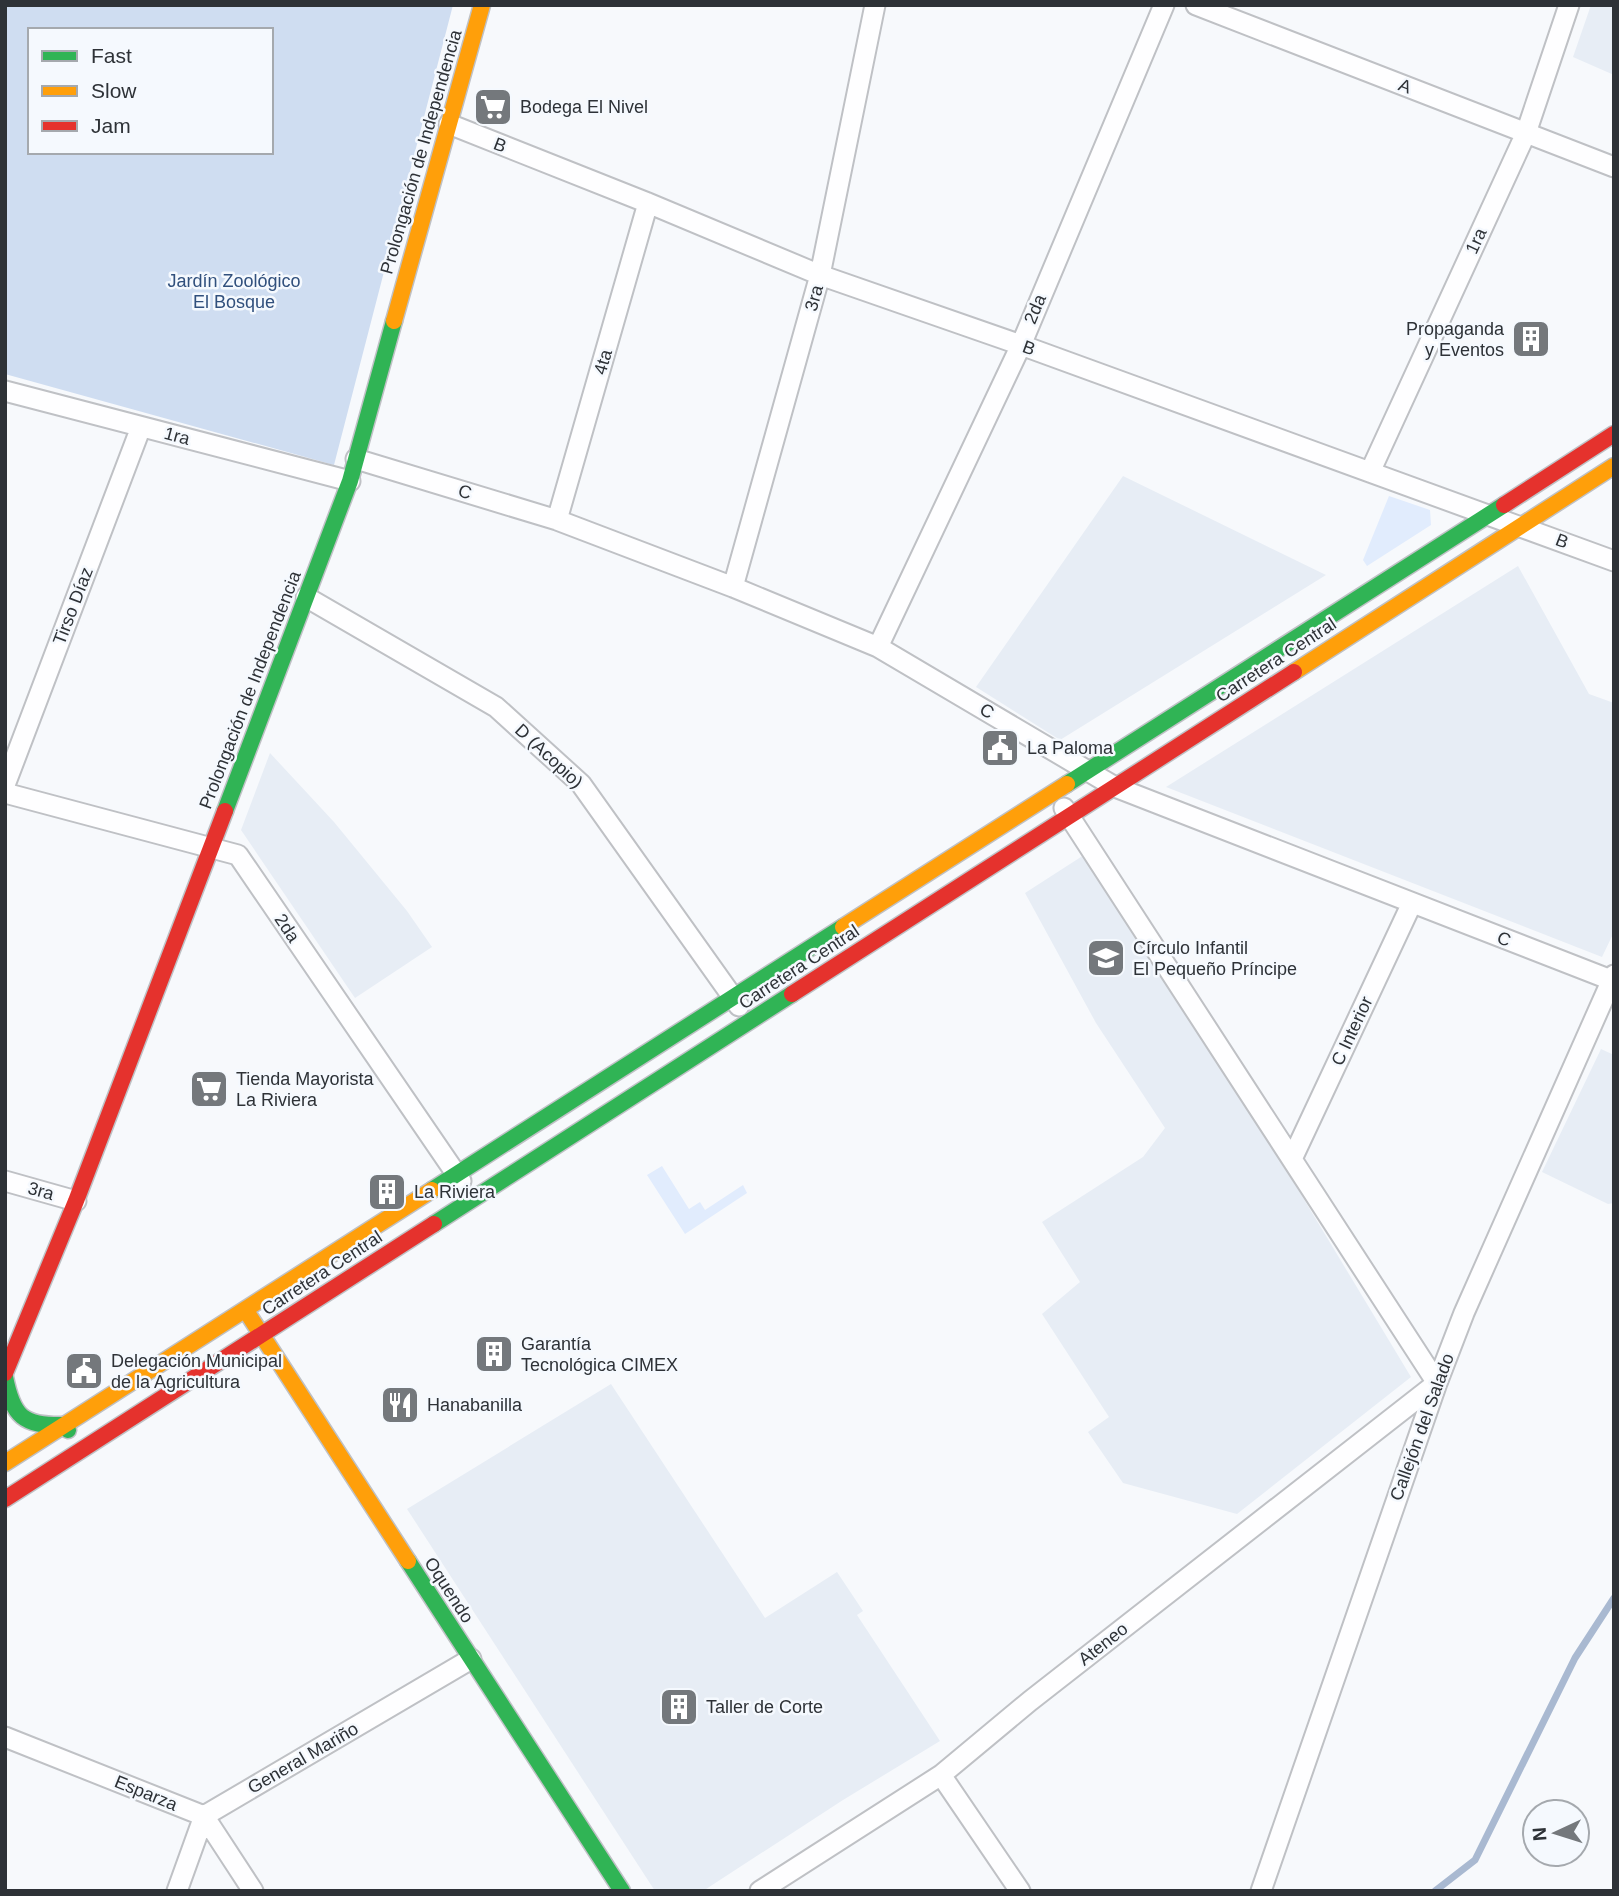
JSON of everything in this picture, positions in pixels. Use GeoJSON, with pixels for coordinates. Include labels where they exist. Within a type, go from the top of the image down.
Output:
{"type":"FeatureCollection","features":[{"type":"Feature","properties":{"kind":"main road","name":"Prolongación de Independencia"},"geometry":{"type":"LineString","coordinates":[[5,1375],[76,1201],[212,848],[349,481],[482,5]]}},
{"type":"Feature","properties":{"kind":"main road","name":"Carretera Central"},"geometry":{"type":"LineString","coordinates":[[5,1463],[1614,433]]}},
{"type":"Feature","properties":{"kind":"main road","name":"Carretera Central"},"geometry":{"type":"LineString","coordinates":[[5,1499],[1614,466]]}},
{"type":"Feature","properties":{"kind":"main road","name":"Oquendo"},"geometry":{"type":"LineString","coordinates":[[245,1310],[622,1891]]}},
{"type":"Feature","properties":{"kind":"main road"},"geometry":{"type":"LineString","coordinates":[[5,1375],[9,1403],[24,1421],[43,1427],[64,1425],[83,1450]]}},
{"type":"Feature","properties":{"kind":"street","name":"3ra"},"geometry":{"type":"LineString","coordinates":[[733,587],[820,275],[875,5]]}},
{"type":"Feature","properties":{"kind":"street","name":"2da"},"geometry":{"type":"LineString","coordinates":[[878,647],[1021,345],[1164,5]]}},
{"type":"Feature","properties":{"kind":"street","name":"A"},"geometry":{"type":"LineString","coordinates":[[1196,5],[1614,167]]}},
{"type":"Feature","properties":{"kind":"street","name":"1ra"},"geometry":{"type":"LineString","coordinates":[[1370,472],[1525,133],[1569,5]]}},
{"type":"Feature","properties":{"kind":"street","name":"B"},"geometry":{"type":"LineString","coordinates":[[449,124],[820,275],[1021,345],[1614,561]]}},
{"type":"Feature","properties":{"kind":"street","name":"4ta"},"geometry":{"type":"LineString","coordinates":[[557,520],[648,203]]}},
{"type":"Feature","properties":{"kind":"street","name":"1ra"},"geometry":{"type":"LineString","coordinates":[[5,391],[349,481]]}},
{"type":"Feature","properties":{"kind":"street","name":"Tirso Díaz"},"geometry":{"type":"LineString","coordinates":[[5,785],[141,427]]}},
{"type":"Feature","properties":{"kind":"street","name":"C"},"geometry":{"type":"LineString","coordinates":[[356,459],[557,520],[733,587],[878,647],[1115,787],[1412,903],[1612,977]]}},
{"type":"Feature","properties":{"kind":"street","name":"D (Acopio)"},"geometry":{"type":"LineString","coordinates":[[306,597],[496,707],[581,784],[750,1021]]}},
{"type":"Feature","properties":{"kind":"street"},"geometry":{"type":"LineString","coordinates":[[1054,792],[1437,1383]]}},
{"type":"Feature","properties":{"kind":"street","name":"2da"},"geometry":{"type":"LineString","coordinates":[[5,793],[238,855],[473,1199]]}},
{"type":"Feature","properties":{"kind":"street","name":"C Interior"},"geometry":{"type":"LineString","coordinates":[[1292,1159],[1412,903]]}},
{"type":"Feature","properties":{"kind":"street","name":"Callejón del Salado"},"geometry":{"type":"LineString","coordinates":[[1261,1891],[1437,1383],[1464,1313],[1612,977]]}},
{"type":"Feature","properties":{"kind":"street","name":"3ra"},"geometry":{"type":"LineString","coordinates":[[5,1181],[76,1201]]}},
{"type":"Feature","properties":{"kind":"street","name":"Ateneo"},"geometry":{"type":"LineString","coordinates":[[760,1891],[941,1775],[1030,1701],[1437,1383]]}},
{"type":"Feature","properties":{"kind":"street","name":"General Mariño"},"geometry":{"type":"LineString","coordinates":[[204,1816],[471,1659]]}},
{"type":"Feature","properties":{"kind":"street","name":"Esparza"},"geometry":{"type":"LineString","coordinates":[[5,1737],[204,1816]]}},
{"type":"Feature","properties":{"kind":"street"},"geometry":{"type":"LineString","coordinates":[[941,1775],[1020,1891]]}},
{"type":"Feature","properties":{"kind":"street"},"geometry":{"type":"LineString","coordinates":[[177,1891],[204,1816]]}},
{"type":"Feature","properties":{"kind":"street"},"geometry":{"type":"LineString","coordinates":[[204,1816],[253,1891]]}},
{"type":"Feature","properties":{"kind":"shaded area"},"geometry":{"type":"Polygon","coordinates":[[[1591,5],[1614,5],[1614,75],[1573,57],[1591,5]]]}},
{"type":"Feature","properties":{"kind":"shaded area"},"geometry":{"type":"Polygon","coordinates":[[[1123,476],[1326,575],[1060,740],[976,687],[1123,476]]]}},
{"type":"Feature","properties":{"kind":"shaded area"},"geometry":{"type":"Polygon","coordinates":[[[1389,496],[1430,510],[1431,525],[1367,566],[1363,560],[1389,496]]]}},
{"type":"Feature","properties":{"kind":"shaded area"},"geometry":{"type":"Polygon","coordinates":[[[1518,566],[1589,694],[1614,703],[1614,932],[1602,957],[1166,787],[1518,566]]]}},
{"type":"Feature","properties":{"kind":"shaded area"},"geometry":{"type":"Polygon","coordinates":[[[270,753],[334,822],[407,911],[432,947],[355,998],[241,830],[270,753]]]}},
{"type":"Feature","properties":{"kind":"shaded area"},"geometry":{"type":"Polygon","coordinates":[[[1084,855],[1232,1080],[1411,1377],[1237,1514],[1123,1483],[1088,1432],[1109,1417],[1042,1314],[1080,1282],[1042,1222],[1143,1157],[1165,1128],[1096,1023],[1025,893],[1084,855]]]}},
{"type":"Feature","properties":{"kind":"shaded area"},"geometry":{"type":"Polygon","coordinates":[[[1601,1049],[1614,1055],[1614,1203],[1608,1204],[1542,1172],[1601,1049]]]}},
{"type":"Feature","properties":{"kind":"shaded area"},"geometry":{"type":"Polygon","coordinates":[[[662,1166],[689,1209],[700,1202],[705,1210],[743,1185],[747,1193],[685,1234],[647,1175],[662,1166]]]}},
{"type":"Feature","properties":{"kind":"shaded area"},"geometry":{"type":"Polygon","coordinates":[[[611,1384],[765,1618],[837,1572],[863,1611],[857,1615],[940,1741],[703,1891],[655,1891],[407,1509],[611,1384]]]}},
{"type":"Feature","properties":{"kind":"green space","name":"Jardín Zoológico El Bosque"},"geometry":{"type":"Polygon","coordinates":[[[5,5],[453,5],[334,465],[5,374],[5,5]]]}},
{"type":"Feature","properties":{"kind":"waterway"},"geometry":{"type":"LineString","coordinates":[[1435,1891],[1475,1860],[1575,1658],[1614,1598]]}},
{"type":"Feature","properties":{"kind":"traffic: fast"},"geometry":{"type":"LineString","coordinates":[[225,811],[350,481],[394,321]]}},
{"type":"Feature","properties":{"kind":"traffic: fast"},"geometry":{"type":"LineString","coordinates":[[1067,784],[1504,505]]}},
{"type":"Feature","properties":{"kind":"traffic: fast"},"geometry":{"type":"LineString","coordinates":[[432,1190],[843,927]]}},
{"type":"Feature","properties":{"kind":"traffic: fast"},"geometry":{"type":"LineString","coordinates":[[434,1224],[792,994]]}},
{"type":"Feature","properties":{"kind":"traffic: fast"},"geometry":{"type":"LineString","coordinates":[[5,1377],[12,1402],[22,1416],[39,1424],[64,1425],[68,1430]]}},
{"type":"Feature","properties":{"kind":"traffic: fast"},"geometry":{"type":"LineString","coordinates":[[408,1561],[622,1891]]}},
{"type":"Feature","properties":{"kind":"traffic: slow"},"geometry":{"type":"LineString","coordinates":[[394,321],[482,5]]}},
{"type":"Feature","properties":{"kind":"traffic: slow"},"geometry":{"type":"LineString","coordinates":[[1294,672],[1614,466]]}},
{"type":"Feature","properties":{"kind":"traffic: slow"},"geometry":{"type":"LineString","coordinates":[[843,927],[1067,784]]}},
{"type":"Feature","properties":{"kind":"traffic: slow"},"geometry":{"type":"LineString","coordinates":[[5,1463],[432,1190]]}},
{"type":"Feature","properties":{"kind":"traffic: slow"},"geometry":{"type":"LineString","coordinates":[[250,1317],[408,1561]]}},
{"type":"Feature","properties":{"kind":"traffic: jam"},"geometry":{"type":"LineString","coordinates":[[1504,505],[1614,434]]}},
{"type":"Feature","properties":{"kind":"traffic: jam"},"geometry":{"type":"LineString","coordinates":[[792,994],[1294,672]]}},
{"type":"Feature","properties":{"kind":"traffic: jam"},"geometry":{"type":"LineString","coordinates":[[5,1373],[76,1201],[225,811]]}},
{"type":"Feature","properties":{"kind":"traffic: jam"},"geometry":{"type":"LineString","coordinates":[[5,1499],[434,1224]]}},
{"type":"Feature","properties":{"kind":"place","name":"Bodega El Nivel"},"geometry":{"type":"Point","coordinates":[493,107]}},
{"type":"Feature","properties":{"kind":"place","name":"Propaganda y Eventos"},"geometry":{"type":"Point","coordinates":[1531,339]}},
{"type":"Feature","properties":{"kind":"place","name":"La Paloma"},"geometry":{"type":"Point","coordinates":[1000,748]}},
{"type":"Feature","properties":{"kind":"place","name":"Círculo Infantil El Pequeño Príncipe"},"geometry":{"type":"Point","coordinates":[1106,958]}},
{"type":"Feature","properties":{"kind":"place","name":"Tienda Mayorista La Riviera"},"geometry":{"type":"Point","coordinates":[209,1089]}},
{"type":"Feature","properties":{"kind":"place","name":"La Riviera"},"geometry":{"type":"Point","coordinates":[387,1192]}},
{"type":"Feature","properties":{"kind":"place","name":"Garantía Tecnológica CIMEX"},"geometry":{"type":"Point","coordinates":[494,1354]}},
{"type":"Feature","properties":{"kind":"place","name":"Delegación Municipal de la Agricultura"},"geometry":{"type":"Point","coordinates":[84,1371]}},
{"type":"Feature","properties":{"kind":"place","name":"Hanabanilla"},"geometry":{"type":"Point","coordinates":[400,1405]}},
{"type":"Feature","properties":{"kind":"place","name":"Taller de Corte"},"geometry":{"type":"Point","coordinates":[679,1707]}}]}
